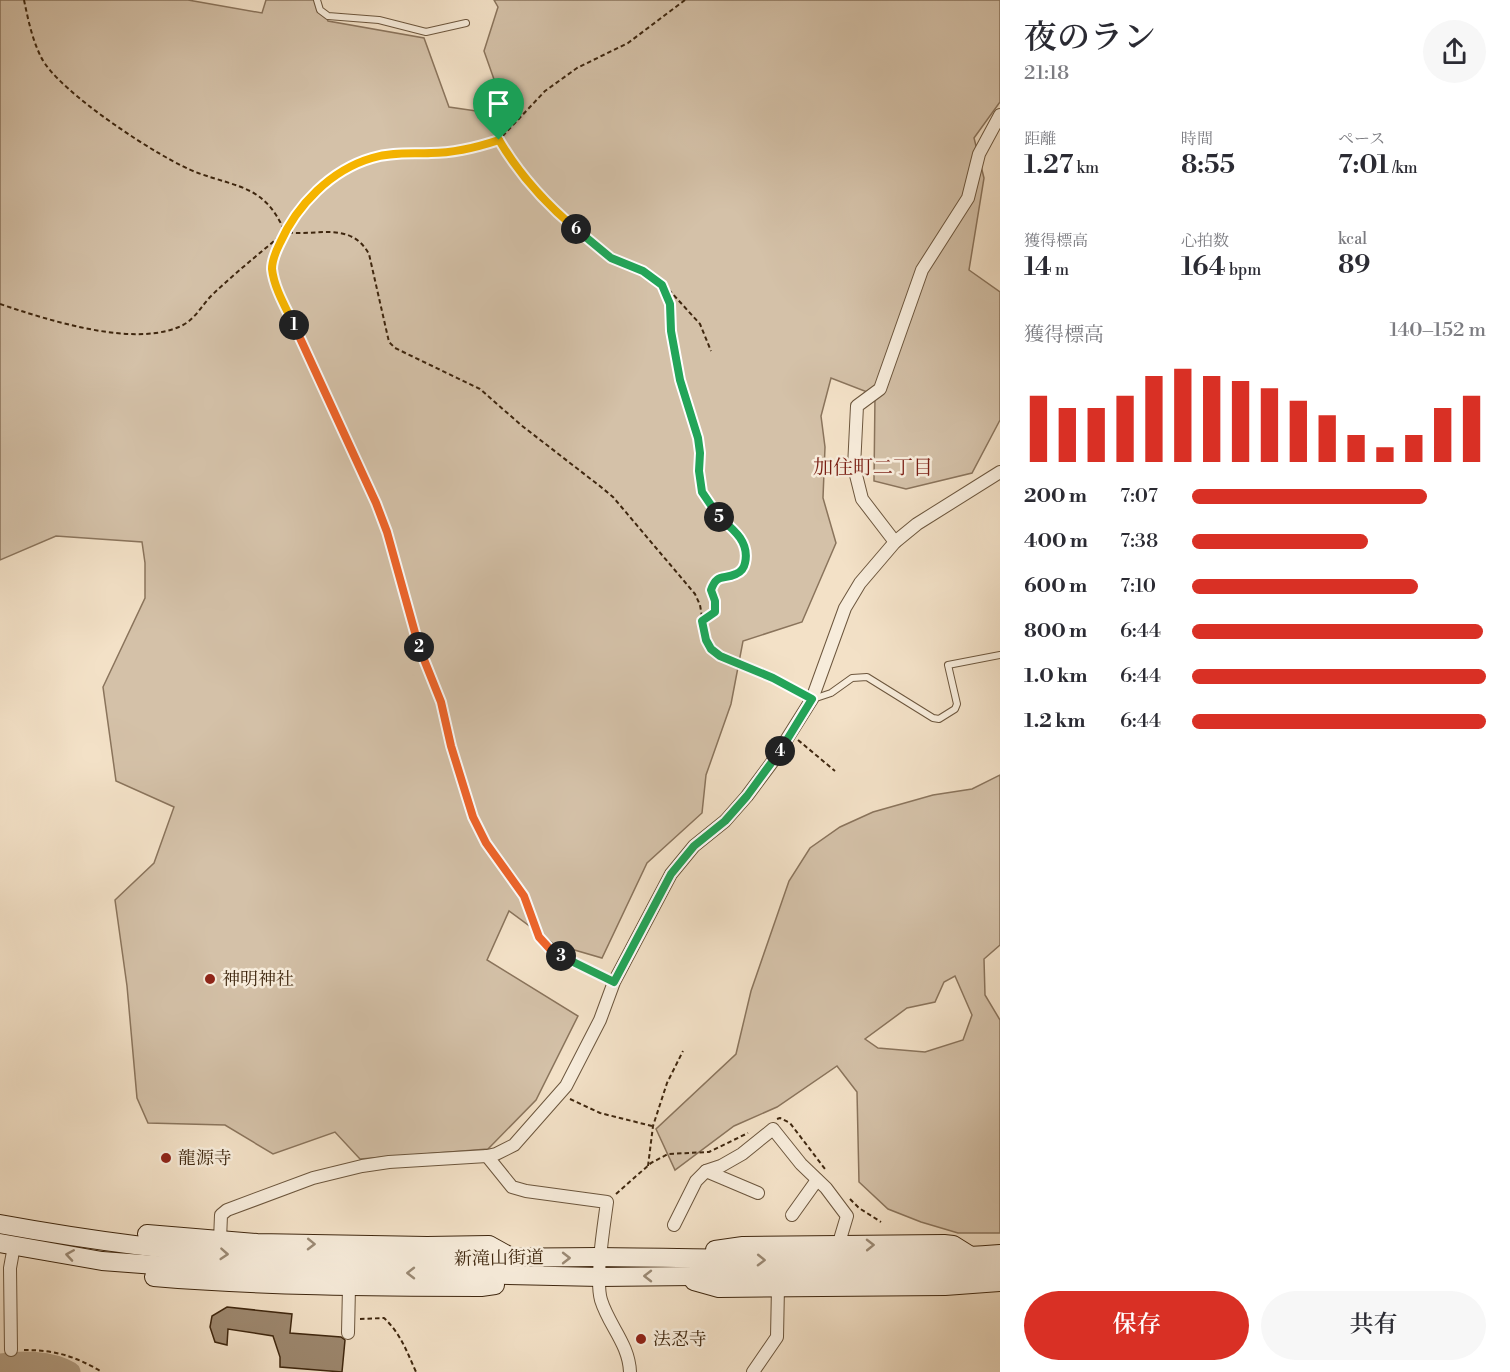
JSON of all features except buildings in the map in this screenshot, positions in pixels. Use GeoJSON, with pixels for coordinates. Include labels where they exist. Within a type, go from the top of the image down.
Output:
{"type":"FeatureCollection","features":[{"type":"Feature","properties":{"kind":"main road","name":"新滝山街道"},"geometry":{"type":"LineString","coordinates":[[0,1224],[89,1240],[190,1252],[267,1257],[371,1260],[600,1257],[804,1260],[1000,1254]]}},
{"type":"Feature","properties":{"kind":"main road"},"geometry":{"type":"LineString","coordinates":[[22,1227],[88,1228],[220,1240],[325,1245],[489,1245],[513,1258]]}},
{"type":"Feature","properties":{"kind":"main road"},"geometry":{"type":"LineString","coordinates":[[666,1258],[743,1246],[944,1244],[953,1245],[969,1255]]}},
{"type":"Feature","properties":{"kind":"main road","name":"新滝山街道"},"geometry":{"type":"LineString","coordinates":[[7,1245],[102,1261],[231,1270],[600,1277],[881,1274],[1000,1270]]}},
{"type":"Feature","properties":{"kind":"main road"},"geometry":{"type":"LineString","coordinates":[[102,1261],[130,1274],[142,1276],[232,1283],[349,1287],[481,1287],[550,1276]]}},
{"type":"Feature","properties":{"kind":"main road"},"geometry":{"type":"LineString","coordinates":[[683,1276],[712,1288],[945,1286],[1000,1282]]}},
{"type":"Feature","properties":{"kind":"street"},"geometry":{"type":"LineString","coordinates":[[895,542],[862,499],[854,467],[857,406],[880,389],[921,270],[968,198],[979,154],[1000,116]]}},
{"type":"Feature","properties":{"kind":"street"},"geometry":{"type":"LineString","coordinates":[[220,1240],[221,1215],[227,1210],[313,1178],[389,1162],[487,1156],[496,1154],[514,1144],[566,1086],[591,1038],[614,982],[671,874],[694,846],[725,821],[747,796],[773,761],[812,699],[845,608],[860,583],[895,542],[917,524],[1000,472]]}},
{"type":"Feature","properties":{"kind":"street"},"geometry":{"type":"LineString","coordinates":[[674,1225],[696,1181],[706,1171],[721,1166],[742,1154],[773,1130],[801,1164],[826,1188],[847,1216],[838,1246]]}},
{"type":"Feature","properties":{"kind":"street"},"geometry":{"type":"LineString","coordinates":[[487,1156],[512,1187],[607,1202],[600,1257],[600,1297],[629,1356],[630,1372]]}},
{"type":"Feature","properties":{"kind":"street"},"geometry":{"type":"LineString","coordinates":[[706,1171],[758,1193]]}},
{"type":"Feature","properties":{"kind":"street"},"geometry":{"type":"LineString","coordinates":[[792,1215],[817,1180]]}},
{"type":"Feature","properties":{"kind":"street"},"geometry":{"type":"LineString","coordinates":[[7,1245],[10,1268],[6,1319],[11,1350]]}},
{"type":"Feature","properties":{"kind":"street"},"geometry":{"type":"LineString","coordinates":[[348,1333],[349,1287]]}},
{"type":"Feature","properties":{"kind":"street"},"geometry":{"type":"LineString","coordinates":[[753,1372],[777,1337],[778,1287]]}},
{"type":"Feature","properties":{"kind":"lane"},"geometry":{"type":"LineString","coordinates":[[317,0],[320,10],[328,16],[379,20],[426,32],[466,23]]}},
{"type":"Feature","properties":{"kind":"lane"},"geometry":{"type":"LineString","coordinates":[[812,699],[831,693],[852,678],[867,677],[933,718],[939,719],[955,709],[957,704],[948,665],[1000,655]]}},
{"type":"Feature","properties":{"kind":"path"},"geometry":{"type":"LineString","coordinates":[[24,0],[28,24],[41,59],[65,86],[120,130],[197,173],[225,181],[261,196],[279,218],[285,232]]}},
{"type":"Feature","properties":{"kind":"path"},"geometry":{"type":"LineString","coordinates":[[614,982],[550,949],[539,937],[524,896],[486,843],[473,817],[451,746],[441,702],[415,638],[387,532],[376,503],[279,291],[272,269],[274,256],[285,232],[308,198],[334,176],[371,158],[483,146],[499,140],[544,91],[577,68],[628,43],[685,0]]}},
{"type":"Feature","properties":{"kind":"path"},"geometry":{"type":"LineString","coordinates":[[499,140],[511,161],[531,185],[570,224],[611,258],[643,271],[662,285],[700,324],[711,351]]}},
{"type":"Feature","properties":{"kind":"path"},"geometry":{"type":"LineString","coordinates":[[0,304],[42,318],[92,330],[125,334],[166,331],[184,325],[195,316],[210,297],[285,232],[336,231],[363,244],[369,254],[388,342],[395,348],[480,389],[521,425],[613,496],[695,594],[700,605],[706,640],[711,649],[720,656],[764,674],[812,699]]}},
{"type":"Feature","properties":{"kind":"path"},"geometry":{"type":"LineString","coordinates":[[662,285],[670,304],[671,331],[680,380],[698,438],[702,492],[715,513],[738,534],[745,545],[744,568],[737,574],[721,577],[714,582],[711,590],[715,601],[715,612],[702,621]]}},
{"type":"Feature","properties":{"kind":"path"},"geometry":{"type":"LineString","coordinates":[[790,734],[835,771]]}},
{"type":"Feature","properties":{"kind":"path"},"geometry":{"type":"LineString","coordinates":[[648,1166],[652,1126],[667,1083],[683,1050]]}},
{"type":"Feature","properties":{"kind":"path"},"geometry":{"type":"LineString","coordinates":[[559,1094],[600,1113],[652,1126]]}},
{"type":"Feature","properties":{"kind":"path"},"geometry":{"type":"LineString","coordinates":[[349,1319],[384,1318],[395,1328],[404,1342],[416,1372]]}},
{"type":"Feature","properties":{"kind":"path"},"geometry":{"type":"LineString","coordinates":[[11,1350],[46,1350],[80,1359],[102,1372]]}},
{"type":"Feature","properties":{"kind":"shaded area"},"geometry":{"type":"Polygon","coordinates":[[[0,0],[188,0],[262,13],[266,0],[318,0],[328,21],[424,38],[449,107],[490,113],[502,102],[484,51],[498,7],[494,0],[1000,0],[1000,102],[974,138],[984,178],[969,270],[1000,292],[1000,420],[972,473],[906,489],[874,481],[875,395],[831,378],[821,416],[825,447],[823,498],[836,543],[802,622],[743,641],[731,704],[706,775],[702,813],[647,863],[602,958],[554,944],[509,911],[487,960],[578,1016],[536,1100],[488,1149],[360,1159],[335,1132],[273,1154],[225,1125],[148,1123],[137,1098],[127,986],[115,900],[154,863],[174,807],[116,781],[103,687],[145,598],[145,563],[142,542],[56,536],[0,560],[0,0]]]}},
{"type":"Feature","properties":{"kind":"shaded area"},"geometry":{"type":"Polygon","coordinates":[[[1000,775],[1000,945],[984,959],[985,995],[1000,1020],[1000,1233],[958,1233],[921,1222],[888,1209],[859,1182],[857,1092],[837,1066],[777,1107],[734,1126],[675,1170],[656,1129],[736,1054],[751,991],[789,881],[810,848],[840,827],[873,812],[933,795],[972,789],[1000,775]],[[955,976],[944,982],[935,1002],[907,1008],[865,1039],[878,1048],[925,1052],[963,1040],[972,1015],[955,976]]]}},
{"type":"Feature","properties":{"kind":"waterway"},"geometry":{"type":"LineString","coordinates":[[0,1364],[36,1362],[53,1365],[70,1372]]}},
{"type":"Feature","properties":{"kind":"place","name":"神明神社"},"geometry":{"type":"Point","coordinates":[210,979]}},
{"type":"Feature","properties":{"kind":"place","name":"龍源寺"},"geometry":{"type":"Point","coordinates":[166,1158]}},
{"type":"Feature","properties":{"kind":"place","name":"法忍寺"},"geometry":{"type":"Point","coordinates":[641,1339]}},
{"type":"Feature","properties":{"kind":"district","name":"加住町二丁目"},"geometry":{"type":"Point","coordinates":[873,467]}},
{"type":"Feature","properties":{"kind":"route"},"geometry":{"type":"LineString","coordinates":[[499,140],[511,161],[544,200],[570,224],[611,258],[643,271],[662,285],[670,304],[671,331],[680,380],[698,438],[702,492],[715,513],[738,534],[745,545],[744,568],[737,574],[721,577],[714,582],[711,590],[715,601],[715,612],[702,621],[706,640],[711,649],[720,656],[773,678],[812,699],[773,761],[747,796],[725,821],[694,846],[671,874],[614,982],[571,962],[550,949],[539,937],[524,896],[486,843],[473,817],[451,746],[441,702],[415,638],[387,532],[376,503],[279,291],[272,269],[274,256],[285,232],[308,198],[334,176],[371,158],[483,146],[499,140]]}}]}
